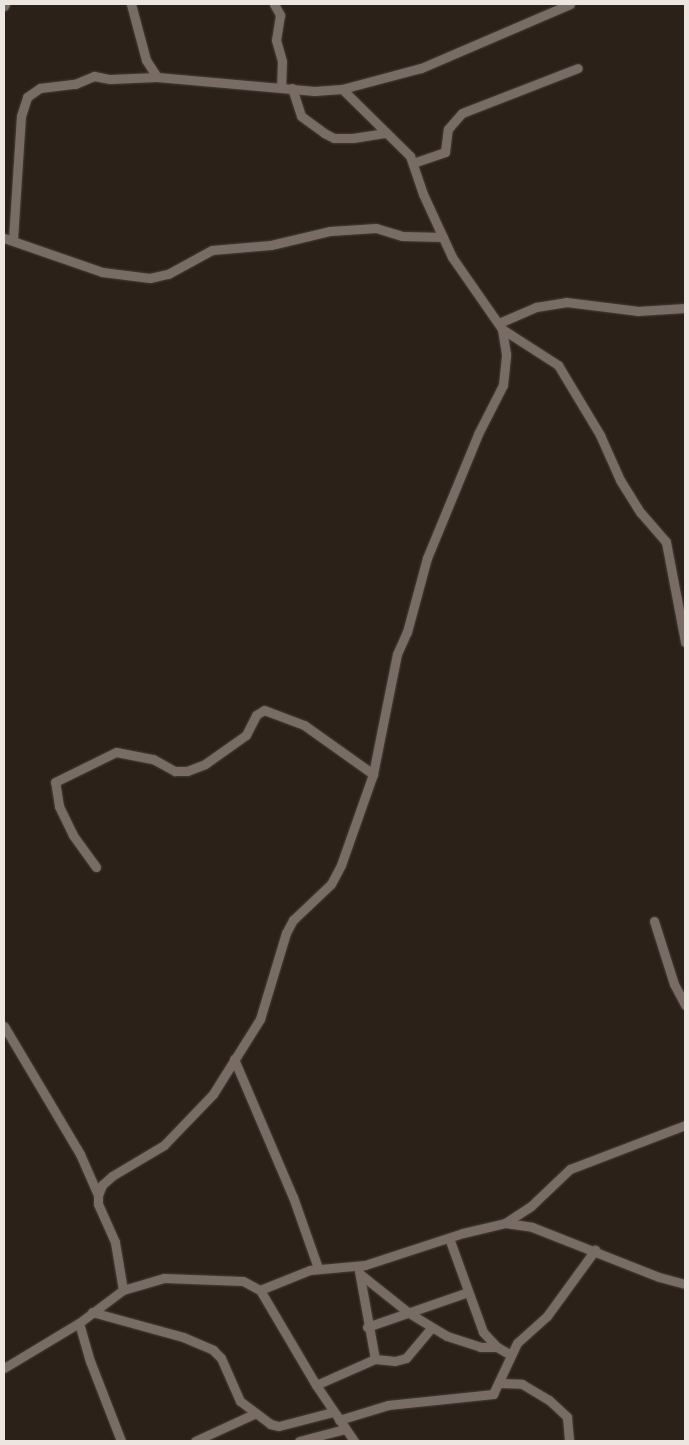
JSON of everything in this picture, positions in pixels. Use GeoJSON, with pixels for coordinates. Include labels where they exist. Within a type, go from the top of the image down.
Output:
{"type":"FeatureCollection","features":[{"type":"Feature","properties":{"kind":"street"},"geometry":{"type":"LineString","coordinates":[[131,4],[146,60],[157,77]]}},
{"type":"Feature","properties":{"kind":"street"},"geometry":{"type":"LineString","coordinates":[[274,4],[280,15],[276,40],[282,61],[281,86]]}},
{"type":"Feature","properties":{"kind":"street"},"geometry":{"type":"LineString","coordinates":[[444,237],[402,236],[376,228],[330,231],[271,245],[212,250],[168,274],[150,278],[102,272],[8,238],[21,116],[27,97],[40,88],[75,84],[94,76],[157,77],[292,88],[342,89],[421,68],[570,4]]}},
{"type":"Feature","properties":{"kind":"street"},"geometry":{"type":"LineString","coordinates":[[413,163],[445,152],[448,129],[462,113],[578,68]]}},
{"type":"Feature","properties":{"kind":"street"},"geometry":{"type":"LineString","coordinates":[[292,88],[301,116],[334,138],[353,138],[386,133]]}},
{"type":"Feature","properties":{"kind":"street"},"geometry":{"type":"LineString","coordinates":[[342,89],[405,150],[413,163],[422,194],[444,237],[471,286],[500,326],[558,365],[600,435],[624,487],[641,513],[666,542],[685,642]]}},
{"type":"Feature","properties":{"kind":"street"},"geometry":{"type":"LineString","coordinates":[[500,326],[536,307],[566,302],[638,311],[685,308]]}},
{"type":"Feature","properties":{"kind":"street"},"geometry":{"type":"LineString","coordinates":[[98,1195],[106,1180],[164,1145],[195,1115],[213,1094],[260,1019],[286,932],[293,920],[331,884],[341,866],[373,774],[398,654],[407,632],[427,558],[478,434],[503,385],[506,354],[500,326]]}},
{"type":"Feature","properties":{"kind":"street"},"geometry":{"type":"LineString","coordinates":[[96,867],[73,835],[59,806],[55,782],[116,752],[153,759],[174,772],[187,771],[205,764],[246,735],[256,715],[264,710],[304,725],[373,774]]}},
{"type":"Feature","properties":{"kind":"street"},"geometry":{"type":"LineString","coordinates":[[654,921],[674,984],[685,1005]]}},
{"type":"Feature","properties":{"kind":"street"},"geometry":{"type":"LineString","coordinates":[[4,1026],[80,1154],[98,1195],[98,1204],[114,1242],[123,1290]]}},
{"type":"Feature","properties":{"kind":"street"},"geometry":{"type":"LineString","coordinates":[[234,1059],[293,1197],[318,1268]]}},
{"type":"Feature","properties":{"kind":"street"},"geometry":{"type":"LineString","coordinates":[[260,1290],[318,1268],[359,1270],[449,1238],[505,1223],[531,1206],[570,1169],[685,1125]]}},
{"type":"Feature","properties":{"kind":"street"},"geometry":{"type":"LineString","coordinates":[[505,1223],[532,1227],[595,1250],[659,1277],[685,1284]]}},
{"type":"Feature","properties":{"kind":"street"},"geometry":{"type":"LineString","coordinates":[[449,1238],[484,1332],[497,1347],[511,1355]]}},
{"type":"Feature","properties":{"kind":"street"},"geometry":{"type":"LineString","coordinates":[[92,1312],[182,1337],[213,1350],[221,1358],[235,1395],[254,1414],[275,1426],[388,1405],[490,1396],[504,1379],[511,1355],[517,1343],[551,1311],[595,1250]]}},
{"type":"Feature","properties":{"kind":"street"},"geometry":{"type":"LineString","coordinates":[[359,1270],[409,1313],[432,1327],[462,1343],[497,1347]]}},
{"type":"Feature","properties":{"kind":"street"},"geometry":{"type":"LineString","coordinates":[[359,1270],[367,1327],[375,1359]]}},
{"type":"Feature","properties":{"kind":"street"},"geometry":{"type":"LineString","coordinates":[[4,1368],[79,1323],[123,1290],[145,1282],[182,1277],[243,1281],[260,1290],[316,1385],[354,1441]]}},
{"type":"Feature","properties":{"kind":"street"},"geometry":{"type":"LineString","coordinates":[[367,1327],[468,1292]]}},
{"type":"Feature","properties":{"kind":"street"},"geometry":{"type":"LineString","coordinates":[[79,1323],[87,1353],[121,1441]]}},
{"type":"Feature","properties":{"kind":"street"},"geometry":{"type":"LineString","coordinates":[[316,1385],[375,1359],[395,1361],[406,1358],[432,1327]]}},
{"type":"Feature","properties":{"kind":"street"},"geometry":{"type":"LineString","coordinates":[[504,1379],[537,1391],[564,1413],[569,1422],[569,1441]]}},
{"type":"Feature","properties":{"kind":"street"},"geometry":{"type":"LineString","coordinates":[[195,1441],[254,1414]]}},
{"type":"Feature","properties":{"kind":"street"},"geometry":{"type":"LineString","coordinates":[[300,1441],[345,1428]]}}]}
